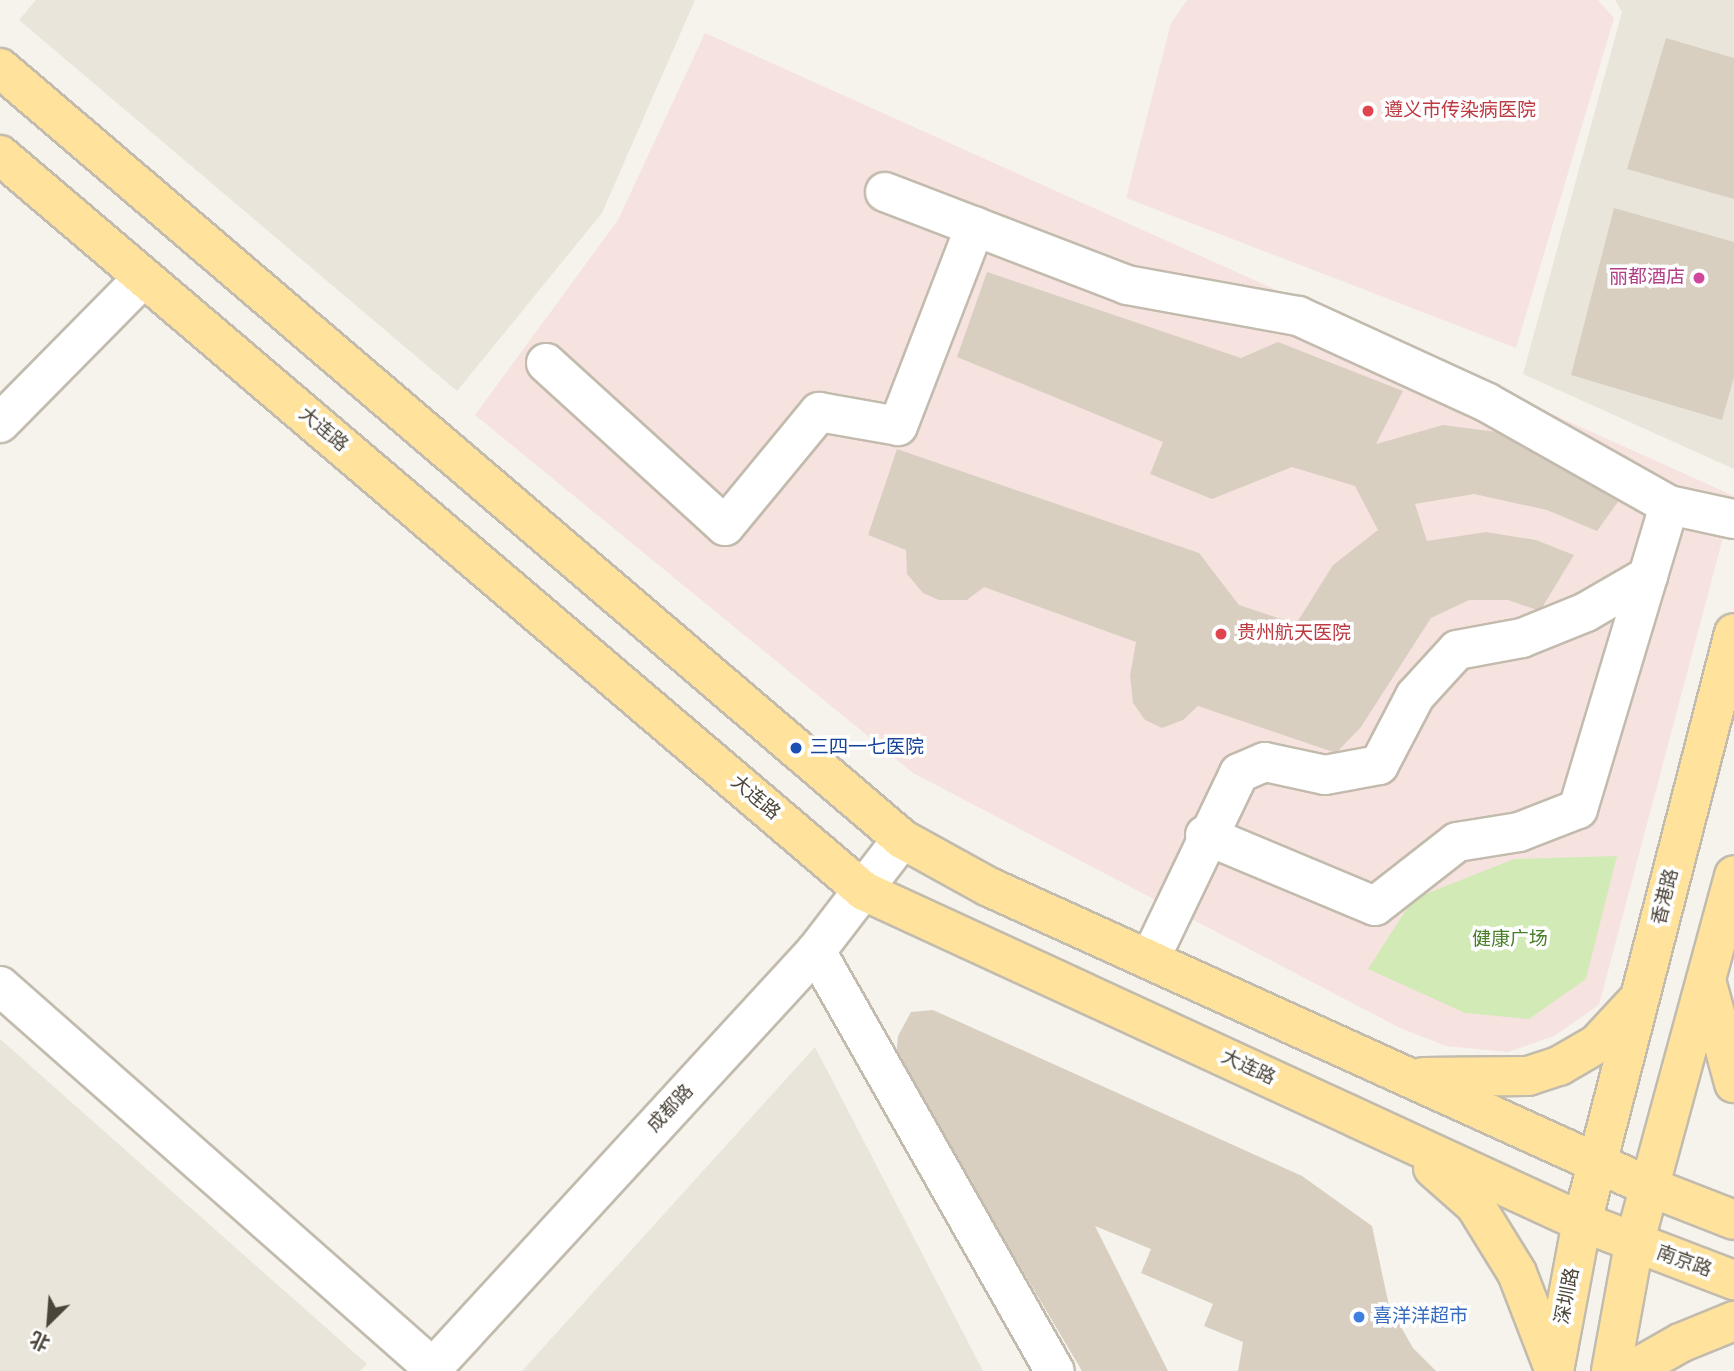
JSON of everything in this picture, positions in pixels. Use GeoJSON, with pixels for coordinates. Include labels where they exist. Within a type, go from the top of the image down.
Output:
{"type":"FeatureCollection","features":[{"type":"Feature","properties":{"kind":"main road"},"geometry":{"type":"LineString","coordinates":[[0,68],[902,839],[989,887],[1650,1187],[1734,1220]]}},
{"type":"Feature","properties":{"kind":"main road","name":"大连路"},"geometry":{"type":"LineString","coordinates":[[0,155],[864,891],[1401,1140],[1634,1244]]}},
{"type":"Feature","properties":{"kind":"main road","name":"香港路"},"geometry":{"type":"LineString","coordinates":[[1599,1162],[1734,633]]}},
{"type":"Feature","properties":{"kind":"main road"},"geometry":{"type":"LineString","coordinates":[[1611,1371],[1634,1244],[1734,875]]}},
{"type":"Feature","properties":{"kind":"main road"},"geometry":{"type":"LineString","coordinates":[[1706,979],[1734,1083]]}},
{"type":"Feature","properties":{"kind":"main road"},"geometry":{"type":"LineString","coordinates":[[1411,1077],[1528,1076],[1559,1066],[1597,1044],[1641,997]]}},
{"type":"Feature","properties":{"kind":"main road"},"geometry":{"type":"LineString","coordinates":[[1401,1140],[1475,1205],[1517,1273],[1554,1370]]}},
{"type":"Feature","properties":{"kind":"main road","name":"深圳路"},"geometry":{"type":"LineString","coordinates":[[1554,1370],[1583,1222],[1599,1162]]}},
{"type":"Feature","properties":{"kind":"main road","name":"南京路"},"geometry":{"type":"LineString","coordinates":[[1634,1244],[1734,1280]]}},
{"type":"Feature","properties":{"kind":"main road"},"geometry":{"type":"LineString","coordinates":[[1641,1371],[1645,1363],[1680,1343],[1734,1321]]}},
{"type":"Feature","properties":{"kind":"street"},"geometry":{"type":"LineString","coordinates":[[885,192],[1127,285],[1298,316],[1486,402],[1669,505],[1734,519]]}},
{"type":"Feature","properties":{"kind":"street"},"geometry":{"type":"LineString","coordinates":[[546,363],[725,526],[819,412],[898,426],[975,226]]}},
{"type":"Feature","properties":{"kind":"street"},"geometry":{"type":"LineString","coordinates":[[0,423],[144,278]]}},
{"type":"Feature","properties":{"kind":"street"},"geometry":{"type":"LineString","coordinates":[[1205,835],[1375,906],[1458,842],[1519,832],[1578,809],[1669,505]]}},
{"type":"Feature","properties":{"kind":"street"},"geometry":{"type":"LineString","coordinates":[[1150,960],[1205,835],[1239,773],[1265,762],[1325,775],[1379,765],[1415,696],[1457,650],[1522,638],[1586,612],[1648,576]]}},
{"type":"Feature","properties":{"kind":"street","name":"成都路"},"geometry":{"type":"LineString","coordinates":[[431,1369],[816,951],[902,839]]}},
{"type":"Feature","properties":{"kind":"street"},"geometry":{"type":"LineString","coordinates":[[816,951],[1055,1371]]}},
{"type":"Feature","properties":{"kind":"street"},"geometry":{"type":"LineString","coordinates":[[0,986],[431,1369]]}},
{"type":"Feature","properties":{"kind":"shaded area"},"geometry":{"type":"Polygon","coordinates":[[[36,0],[695,0],[602,213],[457,391],[19,20],[36,0]]]}},
{"type":"Feature","properties":{"kind":"shaded area","name":"遵义市传染病医院"},"geometry":{"type":"Polygon","coordinates":[[[1187,0],[1598,0],[1614,18],[1516,348],[1126,198],[1171,23],[1187,0]]]}},
{"type":"Feature","properties":{"kind":"shaded area"},"geometry":{"type":"Polygon","coordinates":[[[1615,0],[1734,0],[1734,469],[1523,374],[1622,12],[1615,0]]]}},
{"type":"Feature","properties":{"kind":"shaded area","name":"贵州航天医院"},"geometry":{"type":"Polygon","coordinates":[[[705,33],[1734,496],[1599,1005],[1554,1036],[1508,1052],[1446,1046],[1400,1028],[913,773],[475,415],[618,220],[705,33]]]}},
{"type":"Feature","properties":{"kind":"shaded area"},"geometry":{"type":"Polygon","coordinates":[[[0,1039],[367,1364],[360,1371],[0,1371],[0,1039]]]}},
{"type":"Feature","properties":{"kind":"shaded area"},"geometry":{"type":"Polygon","coordinates":[[[815,1047],[983,1371],[522,1371],[815,1047]]]}},
{"type":"Feature","properties":{"kind":"green space","name":"健康广场"},"geometry":{"type":"Polygon","coordinates":[[[1617,856],[1586,979],[1529,1019],[1465,1013],[1368,969],[1413,899],[1514,859],[1617,856]]]}},
{"type":"Feature","properties":{"kind":"building"},"geometry":{"type":"Polygon","coordinates":[[[1666,38],[1734,58],[1734,199],[1627,169],[1666,38]]]}},
{"type":"Feature","properties":{"kind":"building"},"geometry":{"type":"Polygon","coordinates":[[[1614,208],[1734,242],[1734,377],[1722,420],[1571,375],[1614,208]]]}},
{"type":"Feature","properties":{"kind":"building"},"geometry":{"type":"Polygon","coordinates":[[[987,272],[1241,358],[1278,342],[1403,391],[1376,444],[1443,425],[1497,432],[1620,499],[1597,531],[1547,510],[1474,494],[1415,504],[1427,541],[1486,532],[1536,540],[1574,555],[1540,611],[1508,600],[1469,600],[1431,618],[1361,727],[1336,753],[1198,706],[1183,720],[1162,728],[1145,720],[1133,703],[1130,676],[1136,642],[984,587],[967,600],[939,600],[923,593],[907,574],[906,550],[868,535],[897,449],[1199,553],[1239,605],[1296,624],[1333,565],[1378,530],[1355,486],[1292,467],[1212,499],[1150,474],[1163,442],[957,357],[987,272]]]}},
{"type":"Feature","properties":{"kind":"building"},"geometry":{"type":"Polygon","coordinates":[[[933,1010],[1302,1176],[1372,1226],[1389,1306],[1413,1348],[1436,1371],[1238,1371],[1243,1342],[1204,1326],[1213,1304],[1141,1273],[1151,1249],[1095,1226],[1168,1371],[1082,1371],[896,1057],[898,1036],[911,1012],[933,1010]]]}},
{"type":"Feature","properties":{"kind":"place","name":"遵义市传染病医院"},"geometry":{"type":"Point","coordinates":[1368,111]}},
{"type":"Feature","properties":{"kind":"place","name":"丽都酒店"},"geometry":{"type":"Point","coordinates":[1699,278]}},
{"type":"Feature","properties":{"kind":"place","name":"贵州航天医院"},"geometry":{"type":"Point","coordinates":[1221,634]}},
{"type":"Feature","properties":{"kind":"place","name":"三四一七医院"},"geometry":{"type":"Point","coordinates":[796,748]}},
{"type":"Feature","properties":{"kind":"place","name":"喜洋洋超市"},"geometry":{"type":"Point","coordinates":[1359,1317]}}]}
